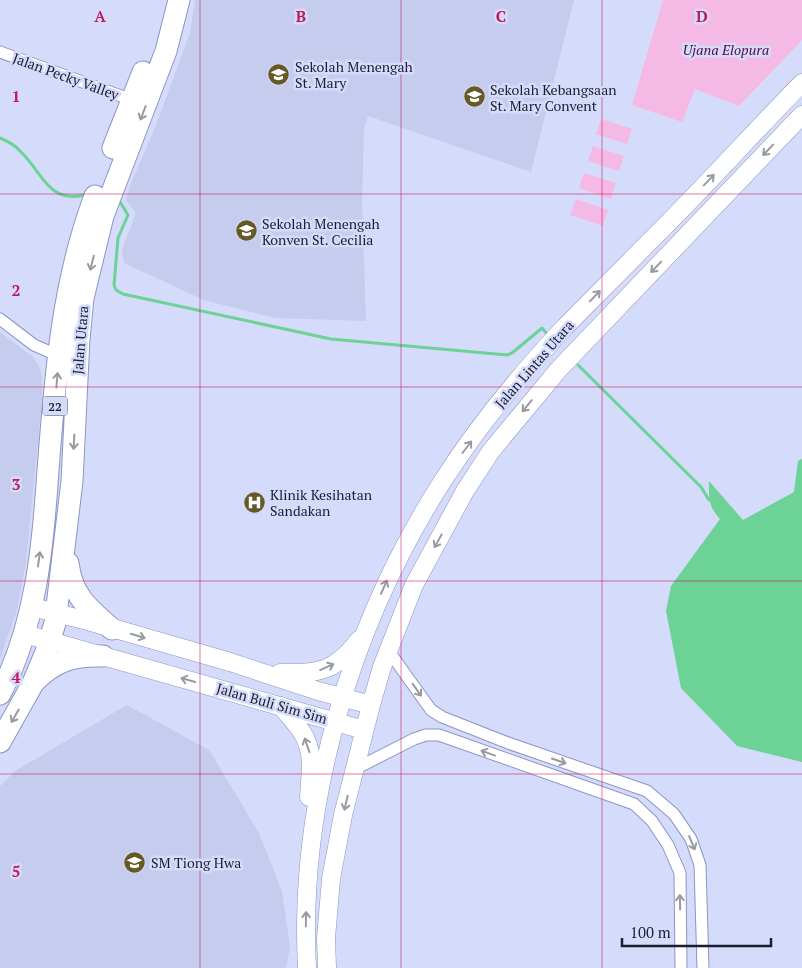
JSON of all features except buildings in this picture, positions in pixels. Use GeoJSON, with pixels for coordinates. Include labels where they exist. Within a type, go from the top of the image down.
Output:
{"type":"FeatureCollection","features":[{"type":"Feature","properties":{"kind":"highway","name":"Jalan Utara"},"geometry":{"type":"LineString","coordinates":[[0,694],[9,677],[25,634],[32,607],[46,505],[59,356],[74,265],[107,184],[132,100],[157,34],[164,0]]}},
{"type":"Feature","properties":{"kind":"highway","name":"Jalan Utara"},"geometry":{"type":"LineString","coordinates":[[107,184],[164,58],[179,0]]}},
{"type":"Feature","properties":{"kind":"highway","name":"Jalan Utara"},"geometry":{"type":"LineString","coordinates":[[0,742],[32,685],[50,640],[57,613],[71,493],[80,321],[97,211]]}},
{"type":"Feature","properties":{"kind":"highway"},"geometry":{"type":"LineString","coordinates":[[46,505],[53,506],[71,493]]}},
{"type":"Feature","properties":{"kind":"highway"},"geometry":{"type":"LineString","coordinates":[[66,540],[69,571],[75,591],[97,616],[112,628]]}},
{"type":"Feature","properties":{"kind":"highway"},"geometry":{"type":"LineString","coordinates":[[32,685],[46,671],[65,660],[88,655],[103,656]]}},
{"type":"Feature","properties":{"kind":"main road","name":"Jalan Lintas Utara"},"geometry":{"type":"LineString","coordinates":[[336,722],[371,616],[415,526],[443,480],[502,400],[561,331],[655,237],[802,83]]}},
{"type":"Feature","properties":{"kind":"main road","name":"Jalan Lintas Utara"},"geometry":{"type":"LineString","coordinates":[[370,705],[388,650],[414,585],[465,491],[491,451],[578,347],[802,114]]}},
{"type":"Feature","properties":{"kind":"main road","name":"Jalan Buli Sim Sim"},"geometry":{"type":"LineString","coordinates":[[32,607],[112,628],[370,705]]}},
{"type":"Feature","properties":{"kind":"main road"},"geometry":{"type":"LineString","coordinates":[[262,672],[310,674],[329,668],[351,650],[363,633],[371,616]]}},
{"type":"Feature","properties":{"kind":"main road","name":"Jalan Buli Sim Sim"},"geometry":{"type":"LineString","coordinates":[[25,634],[336,722],[322,780],[310,862],[307,908],[307,968]]}},
{"type":"Feature","properties":{"kind":"main road"},"geometry":{"type":"LineString","coordinates":[[327,968],[326,938],[331,879],[353,770],[370,705]]}},
{"type":"Feature","properties":{"kind":"main road"},"geometry":{"type":"LineString","coordinates":[[281,706],[302,733],[308,745],[312,761],[307,840],[310,862]]}},
{"type":"Feature","properties":{"kind":"main road"},"geometry":{"type":"LineString","coordinates":[[336,722],[364,730]]}},
{"type":"Feature","properties":{"kind":"street","name":"Jalan Pecky Valley"},"geometry":{"type":"LineString","coordinates":[[0,52],[132,100]]}},
{"type":"Feature","properties":{"kind":"street"},"geometry":{"type":"LineString","coordinates":[[0,319],[34,344],[59,356]]}},
{"type":"Feature","properties":{"kind":"street"},"geometry":{"type":"LineString","coordinates":[[388,650],[431,710],[442,717],[508,743],[647,791],[674,814],[691,839],[700,865],[703,968]]}},
{"type":"Feature","properties":{"kind":"street"},"geometry":{"type":"LineString","coordinates":[[353,770],[426,734],[439,735],[634,804],[652,821],[668,845],[680,873],[681,968]]}},
{"type":"Feature","properties":{"kind":"shaded area"},"geometry":{"type":"Polygon","coordinates":[[[195,0],[574,0],[531,172],[368,116],[364,129],[362,202],[366,321],[275,318],[204,300],[124,263],[122,249],[136,213],[126,200],[190,33],[195,0]]]}},
{"type":"Feature","properties":{"kind":"shaded area"},"geometry":{"type":"Polygon","coordinates":[[[0,332],[33,357],[39,366],[42,377],[42,401],[26,562],[17,610],[0,659],[0,332]]]}},
{"type":"Feature","properties":{"kind":"shaded area"},"geometry":{"type":"Polygon","coordinates":[[[802,459],[802,762],[737,746],[681,688],[666,611],[671,586],[720,519],[710,502],[709,481],[743,520],[794,492],[798,461],[802,459]]]}},
{"type":"Feature","properties":{"kind":"shaded area","name":"SM Tiong Hwa"},"geometry":{"type":"Polygon","coordinates":[[[127,705],[209,750],[259,833],[282,891],[290,947],[286,968],[0,968],[0,786],[15,771],[127,705]]]}},
{"type":"Feature","properties":{"kind":"green space","name":"Ujana Elopura"},"geometry":{"type":"Polygon","coordinates":[[[663,0],[802,0],[802,40],[739,106],[695,89],[682,122],[632,105],[663,0]]]}},
{"type":"Feature","properties":{"kind":"green space"},"geometry":{"type":"Polygon","coordinates":[[[601,119],[632,129],[627,144],[596,134],[601,119]]]}},
{"type":"Feature","properties":{"kind":"green space"},"geometry":{"type":"Polygon","coordinates":[[[593,146],[624,156],[619,171],[588,161],[593,146]]]}},
{"type":"Feature","properties":{"kind":"green space"},"geometry":{"type":"Polygon","coordinates":[[[584,173],[616,183],[611,199],[579,188],[584,173]]]}},
{"type":"Feature","properties":{"kind":"green space"},"geometry":{"type":"Polygon","coordinates":[[[576,199],[608,210],[603,226],[570,215],[576,199]]]}},
{"type":"Feature","properties":{"kind":"waterway"},"geometry":{"type":"LineString","coordinates":[[0,138],[18,149],[54,190],[62,195],[72,197],[84,195]]}},
{"type":"Feature","properties":{"kind":"waterway"},"geometry":{"type":"LineString","coordinates":[[120,202],[128,215],[118,238],[114,285],[116,290],[123,294],[331,339],[507,355],[542,328],[548,335]]}},
{"type":"Feature","properties":{"kind":"waterway"},"geometry":{"type":"LineString","coordinates":[[578,365],[701,487],[709,500]]}},
{"type":"Feature","properties":{"kind":"place","name":"Sekolah Menengah St. Mary"},"geometry":{"type":"Point","coordinates":[279,74]}},
{"type":"Feature","properties":{"kind":"place","name":"Sekolah Kebangsaan St. Mary Convent"},"geometry":{"type":"Point","coordinates":[474,97]}},
{"type":"Feature","properties":{"kind":"place","name":"Sekolah Menengah Konven St. Cecilia"},"geometry":{"type":"Point","coordinates":[246,231]}},
{"type":"Feature","properties":{"kind":"place","name":"Klinik Kesihatan Sandakan"},"geometry":{"type":"Point","coordinates":[254,502]}},
{"type":"Feature","properties":{"kind":"place","name":"SM Tiong Hwa"},"geometry":{"type":"Point","coordinates":[135,862]}}]}
